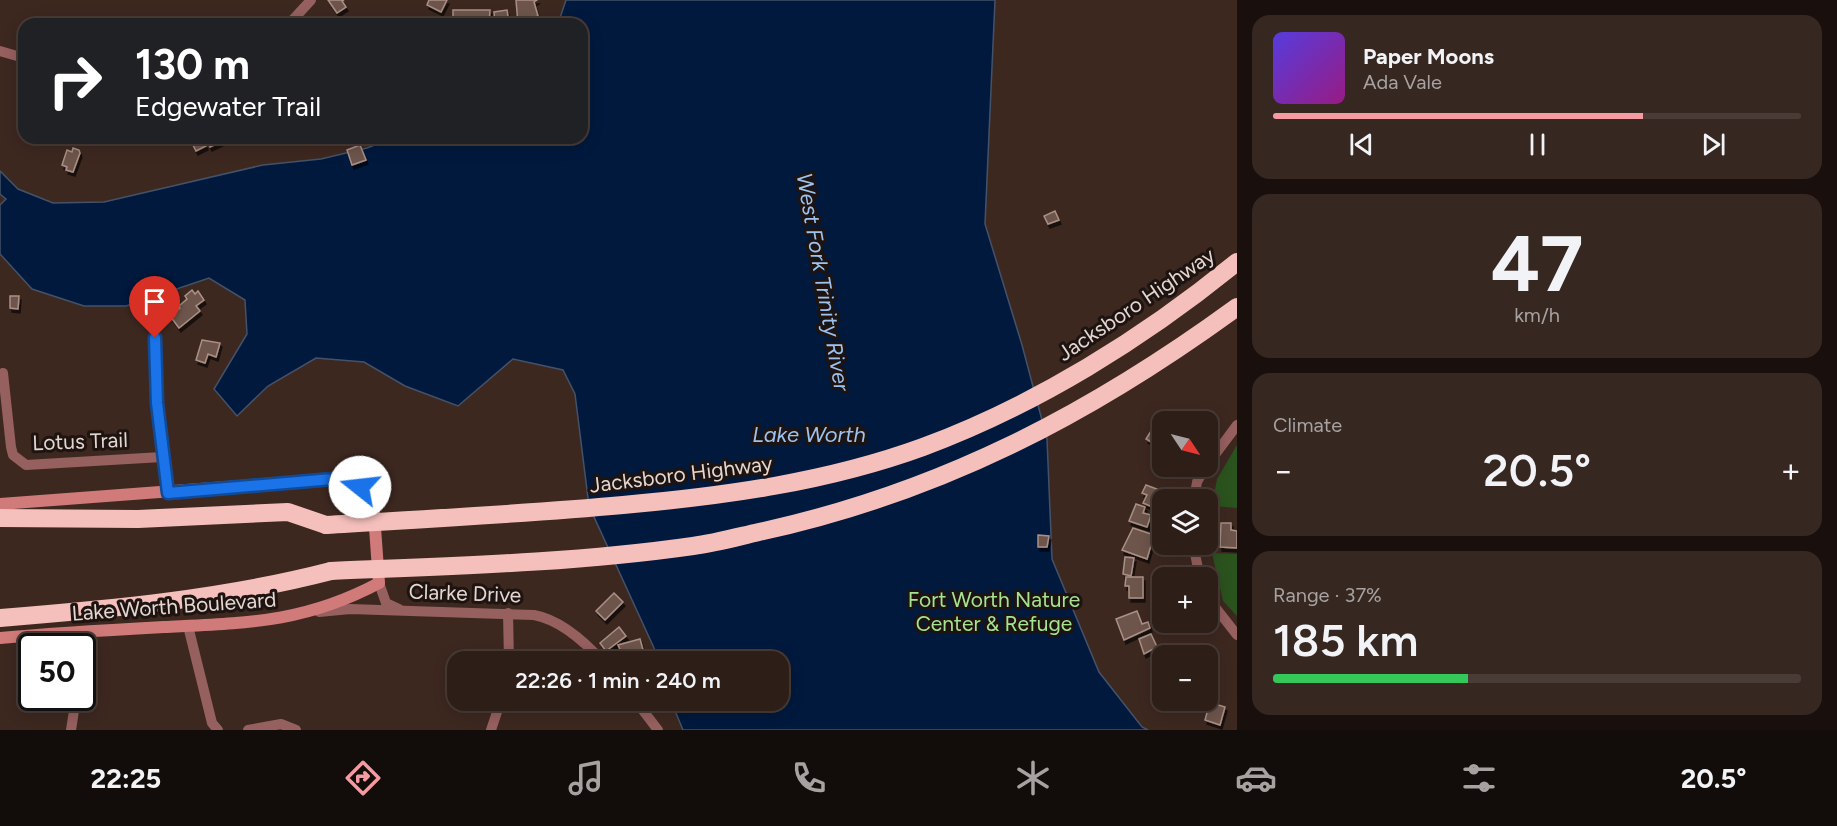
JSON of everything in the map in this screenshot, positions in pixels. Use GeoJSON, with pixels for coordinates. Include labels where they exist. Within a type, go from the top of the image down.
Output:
{"type":"FeatureCollection","features":[{"type":"Feature","properties":{"kind":"highway","name":"Jacksboro Highway"},"geometry":{"type":"LineString","coordinates":[[0,518],[138,519],[288,512],[326,525],[543,513],[706,498],[798,482],[924,447],[983,421],[1071,376],[1196,296],[1237,262]]}},
{"type":"Feature","properties":{"kind":"highway"},"geometry":{"type":"LineString","coordinates":[[0,618],[118,608],[285,583],[331,571],[474,565],[694,546],[834,516],[970,466],[1059,422],[1179,350],[1237,307]]}},
{"type":"Feature","properties":{"kind":"main road"},"geometry":{"type":"LineString","coordinates":[[0,504],[344,478],[368,493],[373,500],[379,583]]}},
{"type":"Feature","properties":{"kind":"main road","name":"Lake Worth Boulevard"},"geometry":{"type":"LineString","coordinates":[[0,638],[259,622],[309,613],[347,599],[379,583]]}},
{"type":"Feature","properties":{"kind":"street"},"geometry":{"type":"LineString","coordinates":[[294,18],[311,0]]}},
{"type":"Feature","properties":{"kind":"street"},"geometry":{"type":"LineString","coordinates":[[0,51],[18,56]]}},
{"type":"Feature","properties":{"kind":"street"},"geometry":{"type":"LineString","coordinates":[[155,338],[162,457],[168,493]]}},
{"type":"Feature","properties":{"kind":"street","name":"Lotus Trail"},"geometry":{"type":"LineString","coordinates":[[3,373],[11,447],[13,454],[26,465],[162,457]]}},
{"type":"Feature","properties":{"kind":"street"},"geometry":{"type":"LineString","coordinates":[[1218,450],[1237,424]]}},
{"type":"Feature","properties":{"kind":"street"},"geometry":{"type":"LineString","coordinates":[[379,583],[387,603],[405,610]]}},
{"type":"Feature","properties":{"kind":"street","name":"Clarke Drive"},"geometry":{"type":"LineString","coordinates":[[309,613],[350,609],[534,615],[551,620],[592,651]]}},
{"type":"Feature","properties":{"kind":"street"},"geometry":{"type":"LineString","coordinates":[[1218,611],[1237,635]]}},
{"type":"Feature","properties":{"kind":"street"},"geometry":{"type":"LineString","coordinates":[[508,613],[509,651]]}},
{"type":"Feature","properties":{"kind":"street"},"geometry":{"type":"LineString","coordinates":[[188,626],[212,723],[218,730]]}},
{"type":"Feature","properties":{"kind":"street"},"geometry":{"type":"LineString","coordinates":[[70,730],[74,711]]}},
{"type":"Feature","properties":{"kind":"street"},"geometry":{"type":"LineString","coordinates":[[491,730],[497,711]]}},
{"type":"Feature","properties":{"kind":"street"},"geometry":{"type":"LineString","coordinates":[[643,711],[658,730]]}},
{"type":"Feature","properties":{"kind":"street"},"geometry":{"type":"LineString","coordinates":[[248,730],[281,724],[296,730]]}},
{"type":"Feature","properties":{"kind":"green space"},"geometry":{"type":"Polygon","coordinates":[[[1237,445],[1237,508],[1218,506],[1218,489],[1215,489],[1217,479],[1237,445]]]}},
{"type":"Feature","properties":{"kind":"green space"},"geometry":{"type":"Polygon","coordinates":[[[1237,554],[1237,616],[1223,601],[1218,567],[1215,567],[1212,555],[1237,554]]]}},
{"type":"Feature","properties":{"kind":"water","name":"Lake Worth"},"geometry":{"type":"Polygon","coordinates":[[[566,0],[995,0],[985,224],[1022,345],[1047,439],[1052,559],[1099,672],[1142,727],[1148,730],[683,730],[675,711],[789,711],[789,651],[655,651],[589,506],[575,394],[563,370],[513,359],[458,406],[405,386],[364,362],[316,358],[268,386],[237,416],[214,389],[247,334],[245,300],[209,278],[126,306],[84,306],[32,289],[0,254],[0,205],[6,199],[0,194],[0,171],[18,189],[53,203],[104,202],[263,165],[321,159],[377,144],[588,144],[588,18],[560,18],[566,0]]]}},
{"type":"Feature","properties":{"kind":"building"},"geometry":{"type":"Polygon","coordinates":[[[328,0],[344,0],[342,1],[346,7],[337,13],[328,0]]]}},
{"type":"Feature","properties":{"kind":"building"},"geometry":{"type":"Polygon","coordinates":[[[429,0],[447,0],[441,12],[427,5],[429,0]]]}},
{"type":"Feature","properties":{"kind":"building"},"geometry":{"type":"Polygon","coordinates":[[[516,0],[537,0],[534,2],[538,16],[518,18],[516,0]]]}},
{"type":"Feature","properties":{"kind":"building"},"geometry":{"type":"Polygon","coordinates":[[[453,10],[490,10],[489,18],[453,18],[453,10]]]}},
{"type":"Feature","properties":{"kind":"building"},"geometry":{"type":"Polygon","coordinates":[[[507,10],[508,18],[494,18],[494,12],[507,10]]]}},
{"type":"Feature","properties":{"kind":"building"},"geometry":{"type":"Polygon","coordinates":[[[192,144],[205,144],[206,146],[196,151],[192,144]]]}},
{"type":"Feature","properties":{"kind":"building"},"geometry":{"type":"Polygon","coordinates":[[[360,145],[366,160],[352,165],[347,150],[360,145]]]}},
{"type":"Feature","properties":{"kind":"building"},"geometry":{"type":"Polygon","coordinates":[[[73,148],[79,150],[80,153],[73,172],[66,170],[67,167],[62,165],[67,150],[72,152],[73,148]]]}},
{"type":"Feature","properties":{"kind":"building"},"geometry":{"type":"Polygon","coordinates":[[[1055,211],[1059,220],[1048,224],[1044,216],[1055,211]]]}},
{"type":"Feature","properties":{"kind":"building"},"geometry":{"type":"Polygon","coordinates":[[[192,290],[195,294],[198,291],[204,300],[196,306],[200,311],[179,328],[170,316],[180,308],[179,306],[187,299],[185,296],[192,290]]]}},
{"type":"Feature","properties":{"kind":"building"},"geometry":{"type":"Polygon","coordinates":[[[10,296],[19,296],[18,309],[10,308],[10,296]]]}},
{"type":"Feature","properties":{"kind":"building"},"geometry":{"type":"Polygon","coordinates":[[[202,340],[220,343],[216,357],[208,354],[205,363],[196,360],[202,340]]]}},
{"type":"Feature","properties":{"kind":"building"},"geometry":{"type":"Polygon","coordinates":[[[1151,431],[1152,432],[1152,443],[1146,439],[1151,431]]]}},
{"type":"Feature","properties":{"kind":"building"},"geometry":{"type":"Polygon","coordinates":[[[1146,485],[1157,489],[1152,489],[1152,507],[1143,503],[1147,495],[1142,493],[1146,485]]]}},
{"type":"Feature","properties":{"kind":"building"},"geometry":{"type":"Polygon","coordinates":[[[1136,504],[1145,507],[1143,513],[1151,515],[1147,527],[1129,521],[1136,504]]]}},
{"type":"Feature","properties":{"kind":"building"},"geometry":{"type":"Polygon","coordinates":[[[1221,523],[1231,523],[1231,530],[1237,531],[1237,548],[1220,547],[1221,523]]]}},
{"type":"Feature","properties":{"kind":"building"},"geometry":{"type":"Polygon","coordinates":[[[1133,528],[1152,534],[1147,559],[1122,550],[1133,528]]]}},
{"type":"Feature","properties":{"kind":"building"},"geometry":{"type":"Polygon","coordinates":[[[1038,535],[1049,536],[1047,547],[1038,547],[1038,535]]]}},
{"type":"Feature","properties":{"kind":"building"},"geometry":{"type":"Polygon","coordinates":[[[1125,557],[1134,558],[1131,576],[1123,574],[1125,557]]]}},
{"type":"Feature","properties":{"kind":"building"},"geometry":{"type":"Polygon","coordinates":[[[1126,577],[1143,577],[1143,598],[1129,598],[1129,586],[1125,586],[1126,577]]]}},
{"type":"Feature","properties":{"kind":"building"},"geometry":{"type":"Polygon","coordinates":[[[614,593],[623,602],[605,620],[596,611],[614,593]]]}},
{"type":"Feature","properties":{"kind":"building"},"geometry":{"type":"Polygon","coordinates":[[[1137,611],[1142,624],[1148,622],[1150,628],[1124,640],[1116,619],[1137,611]]]}},
{"type":"Feature","properties":{"kind":"building"},"geometry":{"type":"Polygon","coordinates":[[[619,627],[626,636],[606,651],[600,643],[619,627]]]}},
{"type":"Feature","properties":{"kind":"building"},"geometry":{"type":"Polygon","coordinates":[[[1151,634],[1156,645],[1152,645],[1152,650],[1144,654],[1139,639],[1151,634]]]}},
{"type":"Feature","properties":{"kind":"building"},"geometry":{"type":"Polygon","coordinates":[[[640,639],[643,651],[621,651],[618,645],[640,639]]]}},
{"type":"Feature","properties":{"kind":"building"},"geometry":{"type":"Polygon","coordinates":[[[1218,705],[1225,707],[1220,725],[1205,720],[1207,711],[1218,711],[1218,705]]]}},
{"type":"Feature","properties":{"kind":"route"},"geometry":{"type":"LineString","coordinates":[[155,338],[157,403],[168,493],[344,478],[360,487]]}},
{"type":"Feature","properties":{"kind":"water label","name":"West Fork Trinity River"},"geometry":{"type":"Point","coordinates":[823,282]}},
{"type":"Feature","properties":{"kind":"park label","name":"Fort Worth Nature Center & Refuge"},"geometry":{"type":"Point","coordinates":[994,611]}}]}
